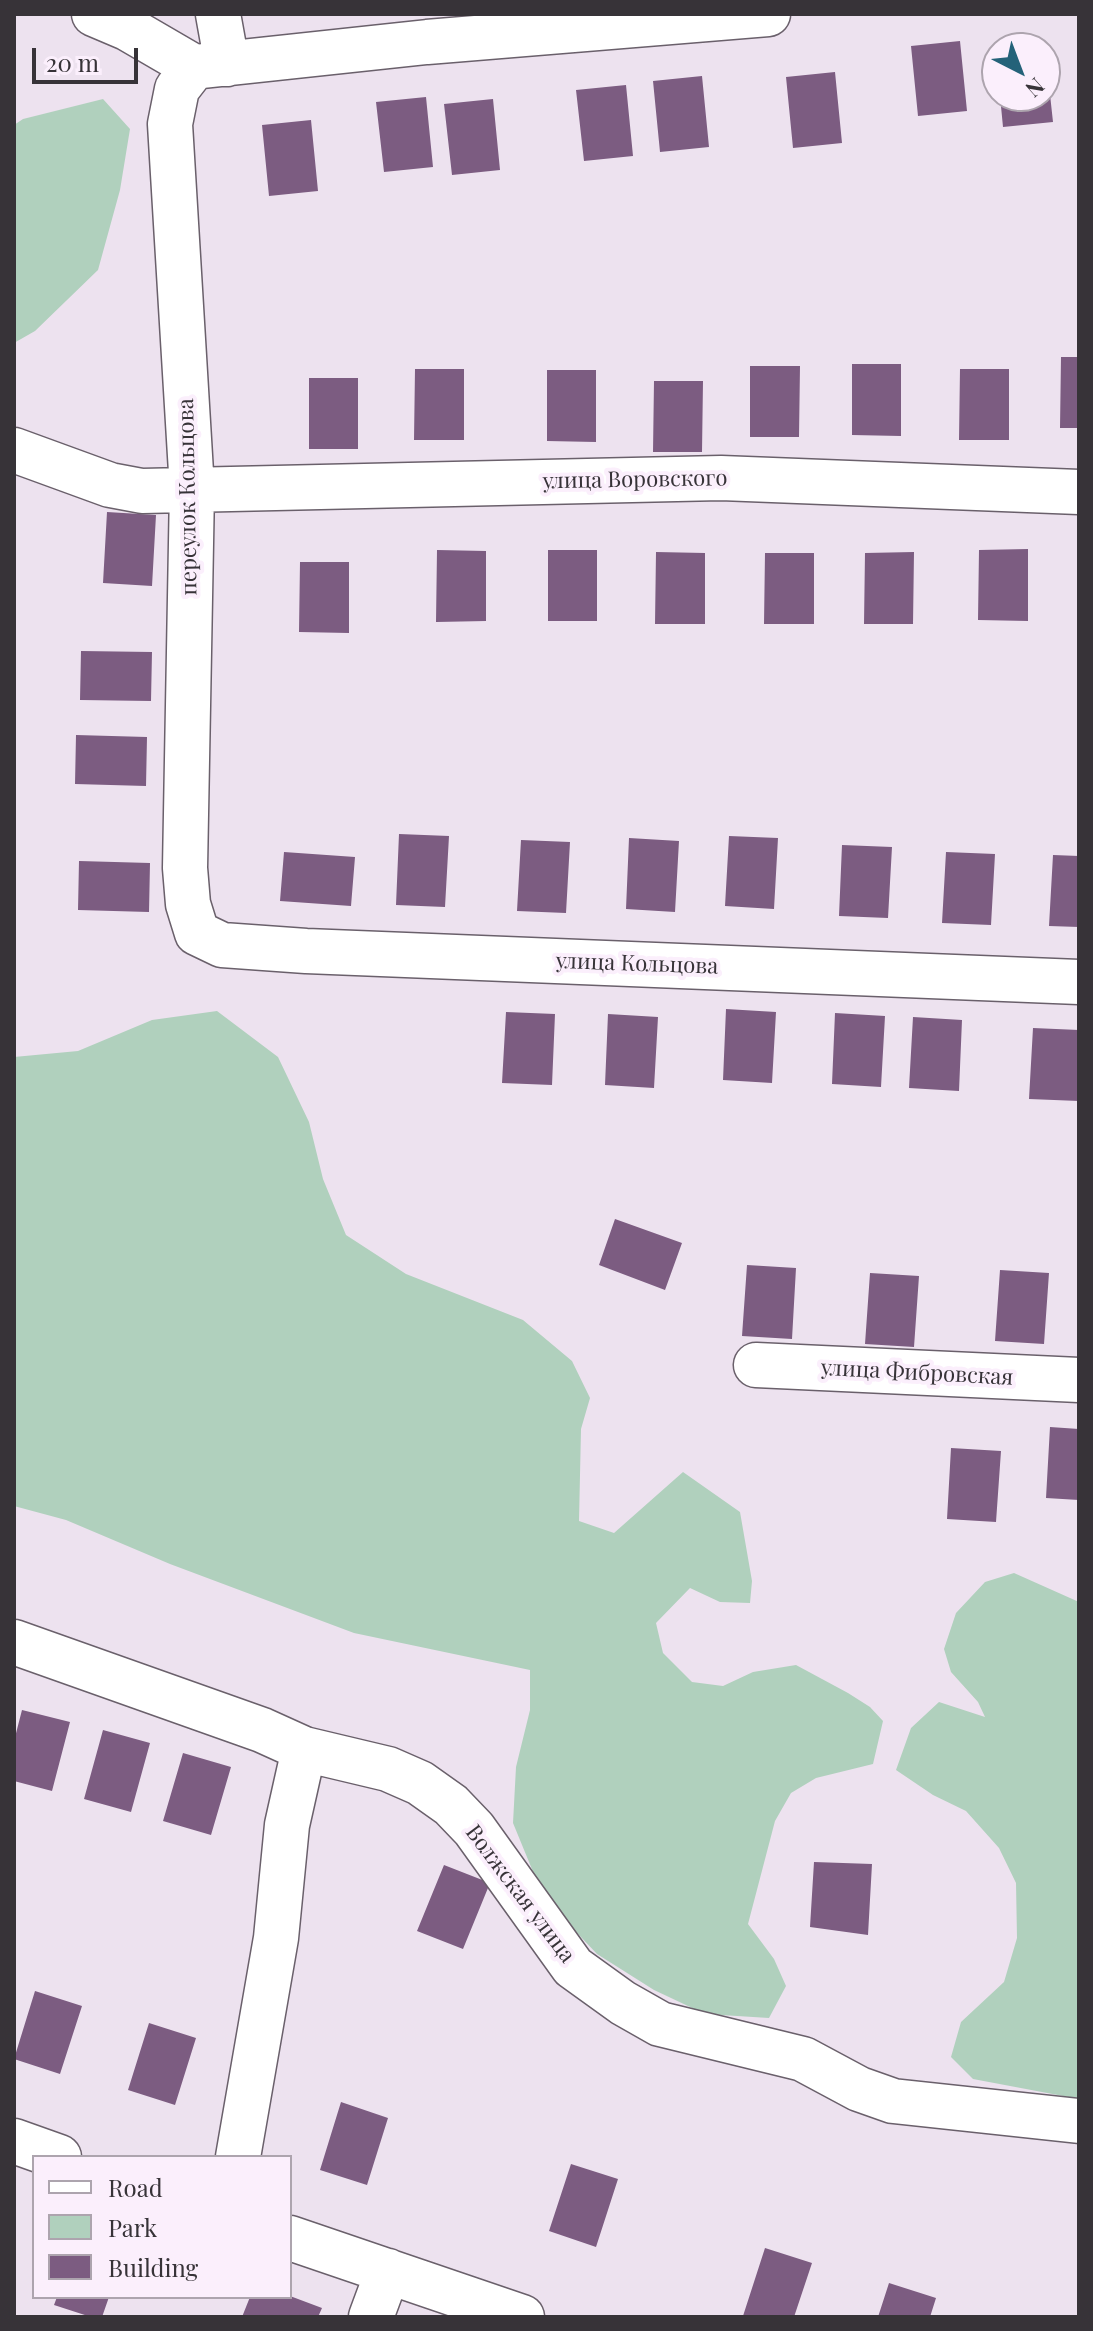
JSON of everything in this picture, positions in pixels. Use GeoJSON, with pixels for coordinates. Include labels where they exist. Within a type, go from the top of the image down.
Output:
{"type":"FeatureCollection","features":[{"type":"Feature","properties":{"kind":"street"},"geometry":{"type":"LineString","coordinates":[[94,14],[211,65],[427,42],[768,14]]}},
{"type":"Feature","properties":{"kind":"street"},"geometry":{"type":"LineString","coordinates":[[211,65],[218,14]]}},
{"type":"Feature","properties":{"kind":"street","name":"переулок Кольцова"},"geometry":{"type":"LineString","coordinates":[[197,933],[188,904],[185,868],[192,489],[170,124],[177,89],[211,65]]}},
{"type":"Feature","properties":{"kind":"street","name":"улица Воровского"},"geometry":{"type":"LineString","coordinates":[[14,450],[110,485],[142,491],[721,478],[1079,492]]}},
{"type":"Feature","properties":{"kind":"street","name":"улица Кольцова"},"geometry":{"type":"LineString","coordinates":[[197,933],[222,945],[306,951],[1079,982]]}},
{"type":"Feature","properties":{"kind":"street","name":"улица Фибровская"},"geometry":{"type":"LineString","coordinates":[[756,1365],[1079,1380]]}},
{"type":"Feature","properties":{"kind":"street","name":"Волжская улица"},"geometry":{"type":"LineString","coordinates":[[14,1642],[262,1730],[304,1749],[388,1769],[420,1783],[451,1805],[474,1829],[573,1967],[623,2003],[660,2024],[803,2059],[859,2089],[893,2101],[1079,2121]]}},
{"type":"Feature","properties":{"kind":"street"},"geometry":{"type":"LineString","coordinates":[[238,2155],[276,1938],[287,1825],[304,1749]]}},
{"type":"Feature","properties":{"kind":"street"},"geometry":{"type":"LineString","coordinates":[[14,2141],[53,2155]]}},
{"type":"Feature","properties":{"kind":"street"},"geometry":{"type":"LineString","coordinates":[[292,2239],[522,2317]]}},
{"type":"Feature","properties":{"kind":"street"},"geometry":{"type":"LineString","coordinates":[[371,2317],[388,2271]]}},
{"type":"Feature","properties":{"kind":"green space"},"geometry":{"type":"Polygon","coordinates":[[[103,99],[130,129],[120,190],[98,270],[35,331],[14,343],[14,125],[23,119],[103,99]]]}},
{"type":"Feature","properties":{"kind":"green space"},"geometry":{"type":"Polygon","coordinates":[[[217,1011],[278,1057],[309,1122],[323,1179],[346,1235],[406,1274],[523,1320],[572,1361],[590,1398],[581,1429],[579,1521],[614,1533],[683,1472],[740,1512],[752,1581],[750,1603],[720,1602],[690,1588],[656,1623],[663,1653],[692,1682],[723,1686],[753,1672],[796,1665],[870,1707],[883,1721],[873,1764],[816,1778],[791,1793],[775,1821],[748,1924],[774,1959],[786,1986],[769,2018],[705,2014],[654,1990],[597,1954],[562,1917],[536,1879],[513,1823],[516,1767],[530,1710],[530,1670],[354,1633],[170,1564],[66,1520],[14,1506],[14,1057],[78,1051],[152,1020],[217,1011]]]}},
{"type":"Feature","properties":{"kind":"green space"},"geometry":{"type":"Polygon","coordinates":[[[1014,1573],[1079,1602],[1079,2099],[973,2079],[951,2057],[961,2022],[1004,1982],[1017,1938],[1016,1883],[999,1848],[966,1811],[933,1795],[896,1770],[911,1728],[939,1702],[985,1717],[978,1702],[951,1672],[944,1649],[956,1613],[985,1582],[1014,1573]]]}},
{"type":"Feature","properties":{"kind":"building"},"geometry":{"type":"Polygon","coordinates":[[[960,41],[967,111],[918,116],[911,46],[960,41]]]}},
{"type":"Feature","properties":{"kind":"building"},"geometry":{"type":"Polygon","coordinates":[[[835,72],[842,143],[793,148],[786,77],[835,72]]]}},
{"type":"Feature","properties":{"kind":"building"},"geometry":{"type":"Polygon","coordinates":[[[702,76],[709,147],[660,152],[653,81],[702,76]]]}},
{"type":"Feature","properties":{"kind":"building"},"geometry":{"type":"Polygon","coordinates":[[[626,85],[633,156],[584,161],[576,90],[626,85]]]}},
{"type":"Feature","properties":{"kind":"building"},"geometry":{"type":"Polygon","coordinates":[[[426,97],[433,167],[384,172],[376,102],[426,97]]]}},
{"type":"Feature","properties":{"kind":"building"},"geometry":{"type":"Polygon","coordinates":[[[493,99],[500,170],[452,175],[444,104],[493,99]]]}},
{"type":"Feature","properties":{"kind":"building"},"geometry":{"type":"Polygon","coordinates":[[[1002,112],[1052,112],[1053,122],[1003,127],[1002,112]]]}},
{"type":"Feature","properties":{"kind":"building"},"geometry":{"type":"Polygon","coordinates":[[[311,120],[318,191],[269,196],[262,125],[311,120]]]}},
{"type":"Feature","properties":{"kind":"building"},"geometry":{"type":"Polygon","coordinates":[[[1061,357],[1079,357],[1079,428],[1060,428],[1061,357]]]}},
{"type":"Feature","properties":{"kind":"building"},"geometry":{"type":"Polygon","coordinates":[[[852,364],[901,364],[901,436],[852,435],[852,364]]]}},
{"type":"Feature","properties":{"kind":"building"},"geometry":{"type":"Polygon","coordinates":[[[750,366],[800,366],[799,437],[750,437],[750,366]]]}},
{"type":"Feature","properties":{"kind":"building"},"geometry":{"type":"Polygon","coordinates":[[[415,369],[464,369],[464,440],[414,440],[415,369]]]}},
{"type":"Feature","properties":{"kind":"building"},"geometry":{"type":"Polygon","coordinates":[[[960,369],[1009,369],[1009,440],[959,440],[960,369]]]}},
{"type":"Feature","properties":{"kind":"building"},"geometry":{"type":"Polygon","coordinates":[[[547,370],[596,370],[596,442],[547,441],[547,370]]]}},
{"type":"Feature","properties":{"kind":"building"},"geometry":{"type":"Polygon","coordinates":[[[309,378],[358,378],[358,449],[309,449],[309,378]]]}},
{"type":"Feature","properties":{"kind":"building"},"geometry":{"type":"Polygon","coordinates":[[[654,381],[703,381],[702,452],[653,452],[654,381]]]}},
{"type":"Feature","properties":{"kind":"building"},"geometry":{"type":"Polygon","coordinates":[[[107,512],[156,515],[152,586],[103,583],[107,512]]]}},
{"type":"Feature","properties":{"kind":"building"},"geometry":{"type":"Polygon","coordinates":[[[1028,549],[1028,621],[978,620],[979,550],[1028,549]]]}},
{"type":"Feature","properties":{"kind":"building"},"geometry":{"type":"Polygon","coordinates":[[[437,550],[486,551],[486,621],[436,622],[437,550]]]}},
{"type":"Feature","properties":{"kind":"building"},"geometry":{"type":"Polygon","coordinates":[[[548,550],[597,550],[597,621],[548,621],[548,550]]]}},
{"type":"Feature","properties":{"kind":"building"},"geometry":{"type":"Polygon","coordinates":[[[656,552],[705,553],[705,624],[655,624],[656,552]]]}},
{"type":"Feature","properties":{"kind":"building"},"geometry":{"type":"Polygon","coordinates":[[[914,552],[913,624],[864,624],[865,553],[914,552]]]}},
{"type":"Feature","properties":{"kind":"building"},"geometry":{"type":"Polygon","coordinates":[[[765,553],[814,553],[814,624],[764,624],[765,553]]]}},
{"type":"Feature","properties":{"kind":"building"},"geometry":{"type":"Polygon","coordinates":[[[300,562],[349,562],[349,633],[299,632],[300,562]]]}},
{"type":"Feature","properties":{"kind":"building"},"geometry":{"type":"Polygon","coordinates":[[[81,651],[152,652],[151,701],[80,700],[81,651]]]}},
{"type":"Feature","properties":{"kind":"building"},"geometry":{"type":"Polygon","coordinates":[[[76,735],[147,737],[146,786],[75,784],[76,735]]]}},
{"type":"Feature","properties":{"kind":"building"},"geometry":{"type":"Polygon","coordinates":[[[399,834],[449,836],[445,907],[396,905],[399,834]]]}},
{"type":"Feature","properties":{"kind":"building"},"geometry":{"type":"Polygon","coordinates":[[[729,836],[778,838],[774,909],[725,906],[729,836]]]}},
{"type":"Feature","properties":{"kind":"building"},"geometry":{"type":"Polygon","coordinates":[[[629,838],[679,841],[675,912],[626,909],[629,838]]]}},
{"type":"Feature","properties":{"kind":"building"},"geometry":{"type":"Polygon","coordinates":[[[521,840],[570,842],[566,913],[517,911],[521,840]]]}},
{"type":"Feature","properties":{"kind":"building"},"geometry":{"type":"Polygon","coordinates":[[[842,845],[892,847],[888,918],[839,916],[842,845]]]}},
{"type":"Feature","properties":{"kind":"building"},"geometry":{"type":"Polygon","coordinates":[[[284,852],[355,857],[351,906],[280,901],[284,852]]]}},
{"type":"Feature","properties":{"kind":"building"},"geometry":{"type":"Polygon","coordinates":[[[946,852],[995,854],[991,925],[942,923],[946,852]]]}},
{"type":"Feature","properties":{"kind":"building"},"geometry":{"type":"Polygon","coordinates":[[[1053,855],[1079,856],[1079,927],[1049,926],[1053,855]]]}},
{"type":"Feature","properties":{"kind":"building"},"geometry":{"type":"Polygon","coordinates":[[[79,861],[150,863],[149,912],[78,910],[79,861]]]}},
{"type":"Feature","properties":{"kind":"building"},"geometry":{"type":"Polygon","coordinates":[[[726,1009],[776,1012],[772,1083],[723,1080],[726,1009]]]}},
{"type":"Feature","properties":{"kind":"building"},"geometry":{"type":"Polygon","coordinates":[[[506,1012],[555,1014],[552,1085],[502,1083],[506,1012]]]}},
{"type":"Feature","properties":{"kind":"building"},"geometry":{"type":"Polygon","coordinates":[[[835,1013],[885,1016],[881,1087],[832,1084],[835,1013]]]}},
{"type":"Feature","properties":{"kind":"building"},"geometry":{"type":"Polygon","coordinates":[[[608,1014],[658,1017],[654,1088],[605,1085],[608,1014]]]}},
{"type":"Feature","properties":{"kind":"building"},"geometry":{"type":"Polygon","coordinates":[[[913,1017],[962,1020],[959,1091],[909,1088],[913,1017]]]}},
{"type":"Feature","properties":{"kind":"building"},"geometry":{"type":"Polygon","coordinates":[[[1033,1028],[1079,1030],[1079,1101],[1029,1099],[1033,1028]]]}},
{"type":"Feature","properties":{"kind":"building"},"geometry":{"type":"Polygon","coordinates":[[[615,1219],[682,1243],[665,1290],[599,1265],[615,1219]]]}},
{"type":"Feature","properties":{"kind":"building"},"geometry":{"type":"Polygon","coordinates":[[[747,1265],[796,1268],[792,1339],[742,1336],[747,1265]]]}},
{"type":"Feature","properties":{"kind":"building"},"geometry":{"type":"Polygon","coordinates":[[[1000,1270],[1049,1273],[1044,1344],[995,1341],[1000,1270]]]}},
{"type":"Feature","properties":{"kind":"building"},"geometry":{"type":"Polygon","coordinates":[[[870,1273],[919,1276],[914,1347],[865,1344],[870,1273]]]}},
{"type":"Feature","properties":{"kind":"building"},"geometry":{"type":"Polygon","coordinates":[[[1050,1427],[1079,1429],[1079,1500],[1046,1498],[1050,1427]]]}},
{"type":"Feature","properties":{"kind":"building"},"geometry":{"type":"Polygon","coordinates":[[[951,1448],[1001,1451],[996,1522],[947,1519],[951,1448]]]}},
{"type":"Feature","properties":{"kind":"building"},"geometry":{"type":"Polygon","coordinates":[[[22,1710],[70,1722],[52,1791],[14,1781],[14,1741],[22,1710]]]}},
{"type":"Feature","properties":{"kind":"building"},"geometry":{"type":"Polygon","coordinates":[[[103,1730],[150,1743],[131,1812],[84,1799],[103,1730]]]}},
{"type":"Feature","properties":{"kind":"building"},"geometry":{"type":"Polygon","coordinates":[[[183,1753],[231,1767],[211,1835],[163,1821],[183,1753]]]}},
{"type":"Feature","properties":{"kind":"building"},"geometry":{"type":"Polygon","coordinates":[[[814,1862],[872,1864],[868,1935],[810,1927],[814,1862]]]}},
{"type":"Feature","properties":{"kind":"building"},"geometry":{"type":"Polygon","coordinates":[[[444,1865],[490,1883],[463,1949],[417,1931],[444,1865]]]}},
{"type":"Feature","properties":{"kind":"building"},"geometry":{"type":"Polygon","coordinates":[[[35,1991],[82,2006],[60,2074],[14,2059],[35,1991]]]}},
{"type":"Feature","properties":{"kind":"building"},"geometry":{"type":"Polygon","coordinates":[[[149,2023],[196,2038],[175,2105],[128,2090],[149,2023]]]}},
{"type":"Feature","properties":{"kind":"building"},"geometry":{"type":"Polygon","coordinates":[[[341,2102],[388,2118],[367,2185],[320,2170],[341,2102]]]}},
{"type":"Feature","properties":{"kind":"building"},"geometry":{"type":"Polygon","coordinates":[[[571,2164],[618,2179],[596,2247],[549,2231],[571,2164]]]}},
{"type":"Feature","properties":{"kind":"building"},"geometry":{"type":"Polygon","coordinates":[[[765,2248],[812,2263],[794,2317],[743,2316],[765,2248]]]}},
{"type":"Feature","properties":{"kind":"building"},"geometry":{"type":"Polygon","coordinates":[[[889,2283],[936,2298],[930,2317],[878,2317],[889,2283]]]}},
{"type":"Feature","properties":{"kind":"building"},"geometry":{"type":"Polygon","coordinates":[[[292,2297],[322,2308],[318,2317],[242,2317],[249,2299],[292,2297]]]}},
{"type":"Feature","properties":{"kind":"building"},"geometry":{"type":"Polygon","coordinates":[[[56,2299],[108,2299],[102,2317],[91,2317],[54,2305],[56,2299]]]}}]}
